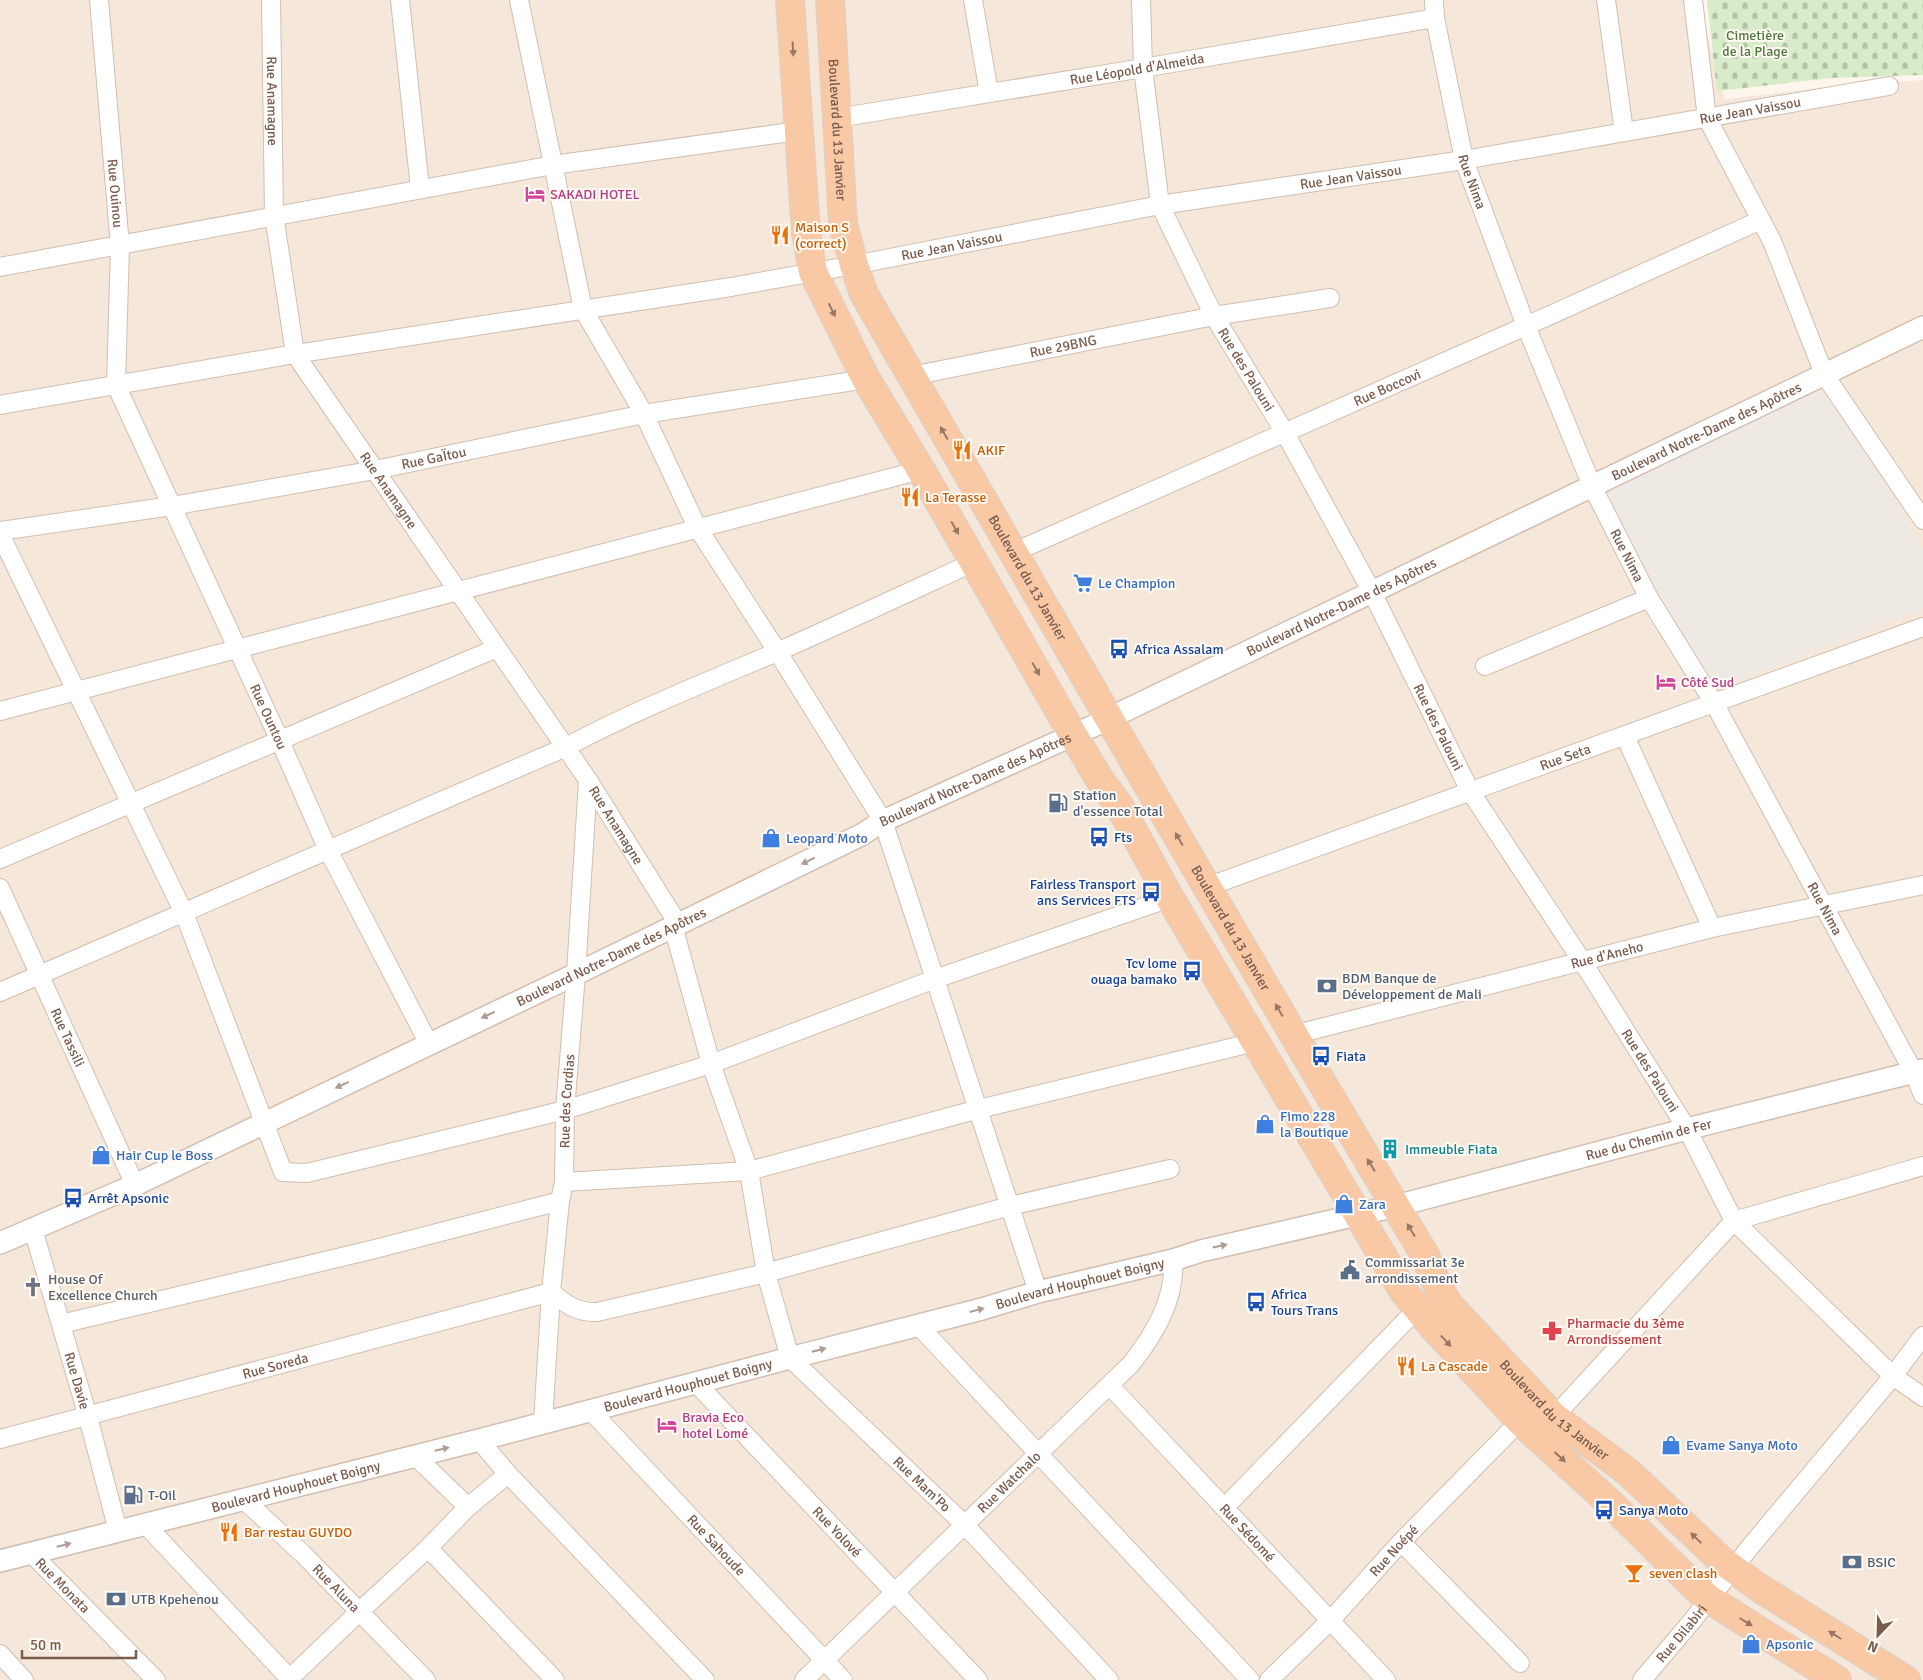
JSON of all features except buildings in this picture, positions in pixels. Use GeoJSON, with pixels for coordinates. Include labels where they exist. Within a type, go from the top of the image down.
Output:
{"type":"FeatureCollection","features":[{"type":"Feature","properties":{"kind":"highway","name":"Boulevard du 13 Janvier"},"geometry":{"type":"LineString","coordinates":[[790,0],[806,234],[813,272],[866,379],[921,470],[1073,735],[1100,780],[1120,807],[1170,898],[1255,1042],[1377,1211],[1426,1255],[1438,1287],[1450,1306],[1554,1417],[1628,1472],[1706,1547],[1721,1584]]}},
{"type":"Feature","properties":{"kind":"highway","name":"Boulevard du 13 Janvier"},"geometry":{"type":"LineString","coordinates":[[830,0],[843,223],[864,294],[1012,553],[1293,1035],[1377,1211],[1404,1292],[1417,1309],[1520,1421],[1611,1504],[1721,1584],[1837,1680]]}},
{"type":"Feature","properties":{"kind":"highway","name":"Boulevard du 13 Janvier"},"geometry":{"type":"LineString","coordinates":[[1721,1584],[1758,1587],[1906,1680]]}},
{"type":"Feature","properties":{"kind":"street","name":"Rue Ouinou"},"geometry":{"type":"LineString","coordinates":[[99,0],[120,246],[116,385]]}},
{"type":"Feature","properties":{"kind":"street","name":"Rue Anamagne"},"geometry":{"type":"LineString","coordinates":[[271,0],[274,215],[295,354],[588,780],[675,925],[711,1064],[749,1171],[766,1273]]}},
{"type":"Feature","properties":{"kind":"street"},"geometry":{"type":"LineString","coordinates":[[400,0],[420,189]]}},
{"type":"Feature","properties":{"kind":"street"},"geometry":{"type":"LineString","coordinates":[[519,0],[583,309],[644,414],[697,528],[777,651],[883,821],[1038,1292]]}},
{"type":"Feature","properties":{"kind":"street"},"geometry":{"type":"LineString","coordinates":[[973,0],[989,93]]}},
{"type":"Feature","properties":{"kind":"street","name":"Rue des Palouni"},"geometry":{"type":"LineString","coordinates":[[1141,0],[1143,68],[1160,205],[1214,316],[1285,433],[1372,592],[1470,791],[1582,961],[1686,1129],[1734,1221],[1893,1376],[1923,1396]]}},
{"type":"Feature","properties":{"kind":"street","name":"Rue Nima"},"geometry":{"type":"LineString","coordinates":[[1434,0],[1435,18],[1464,160],[1526,326],[1592,486],[1649,598],[1714,703],[1822,904],[1918,1072],[1923,1095]]}},
{"type":"Feature","properties":{"kind":"street"},"geometry":{"type":"LineString","coordinates":[[1606,0],[1624,132]]}},
{"type":"Feature","properties":{"kind":"street"},"geometry":{"type":"LineString","coordinates":[[1693,0],[1707,118],[1772,241],[1824,374],[1921,512]]}},
{"type":"Feature","properties":{"kind":"street","name":"Rue Léopold d'Almeida"},"geometry":{"type":"LineString","coordinates":[[837,118],[1435,18]]}},
{"type":"Feature","properties":{"kind":"street","name":"Rue Jean Vaissou"},"geometry":{"type":"LineString","coordinates":[[0,404],[295,354],[731,287],[1160,205],[1464,160],[1889,86]]}},
{"type":"Feature","properties":{"kind":"street"},"geometry":{"type":"LineString","coordinates":[[0,267],[552,165],[798,131]]}},
{"type":"Feature","properties":{"kind":"street","name":"Rue Boccovi"},"geometry":{"type":"LineString","coordinates":[[1012,553],[1761,220]]}},
{"type":"Feature","properties":{"kind":"street","name":"Rue 29BNG"},"geometry":{"type":"LineString","coordinates":[[912,376],[1214,316],[1330,298]]}},
{"type":"Feature","properties":{"kind":"street","name":"Boulevard Notre-Dame des Apôtres"},"geometry":{"type":"LineString","coordinates":[[0,1243],[135,1185],[576,974],[861,835],[883,821],[1073,735],[1923,327]]}},
{"type":"Feature","properties":{"kind":"street","name":"Rue GaÏtou"},"geometry":{"type":"LineString","coordinates":[[0,532],[172,506],[375,470],[644,414],[866,379]]}},
{"type":"Feature","properties":{"kind":"street","name":"Rue Ountou"},"geometry":{"type":"LineString","coordinates":[[116,385],[280,741],[328,850],[429,1044]]}},
{"type":"Feature","properties":{"kind":"street"},"geometry":{"type":"LineString","coordinates":[[0,711],[921,470]]}},
{"type":"Feature","properties":{"kind":"street"},"geometry":{"type":"LineString","coordinates":[[0,532],[184,913],[283,1172],[307,1173],[565,1110],[711,1064],[935,979],[1170,898]]}},
{"type":"Feature","properties":{"kind":"street"},"geometry":{"type":"LineString","coordinates":[[0,992],[566,747],[617,720],[777,651],[974,562]]}},
{"type":"Feature","properties":{"kind":"street"},"geometry":{"type":"LineString","coordinates":[[1485,666],[1649,598]]}},
{"type":"Feature","properties":{"kind":"street","name":"Rue Seta"},"geometry":{"type":"LineString","coordinates":[[1207,887],[1923,627]]}},
{"type":"Feature","properties":{"kind":"street"},"geometry":{"type":"LineString","coordinates":[[0,859],[497,648]]}},
{"type":"Feature","properties":{"kind":"street"},"geometry":{"type":"LineString","coordinates":[[1625,736],[1712,928]]}},
{"type":"Feature","properties":{"kind":"street","name":"Rue des Cordias"},"geometry":{"type":"LineString","coordinates":[[543,1422],[560,1200],[564,1182],[565,1110],[576,974],[588,780]]}},
{"type":"Feature","properties":{"kind":"street","name":"Rue d'Aneho"},"geometry":{"type":"LineString","coordinates":[[1293,1035],[1712,928],[1822,904],[1923,885]]}},
{"type":"Feature","properties":{"kind":"street","name":"Rue Tassili"},"geometry":{"type":"LineString","coordinates":[[0,888],[135,1185]]}},
{"type":"Feature","properties":{"kind":"street"},"geometry":{"type":"LineString","coordinates":[[564,1182],[749,1171],[979,1109],[1255,1042]]}},
{"type":"Feature","properties":{"kind":"street","name":"Rue du Chemin de Fer"},"geometry":{"type":"LineString","coordinates":[[1377,1211],[1686,1129],[1918,1072]]}},
{"type":"Feature","properties":{"kind":"street"},"geometry":{"type":"LineString","coordinates":[[1554,1417],[1734,1221],[1923,1166]]}},
{"type":"Feature","properties":{"kind":"street"},"geometry":{"type":"LineString","coordinates":[[552,1292],[566,1305],[582,1311],[597,1312],[766,1273],[1010,1206],[1170,1169]]}},
{"type":"Feature","properties":{"kind":"street"},"geometry":{"type":"LineString","coordinates":[[61,1324],[376,1249],[560,1200]]}},
{"type":"Feature","properties":{"kind":"street","name":"Boulevard Houphouet Boigny"},"geometry":{"type":"LineString","coordinates":[[0,1562],[414,1455],[479,1440],[982,1309],[1038,1292],[1173,1260],[1201,1250],[1377,1211]]}},
{"type":"Feature","properties":{"kind":"street","name":"Rue Davie"},"geometry":{"type":"LineString","coordinates":[[33,1229],[88,1417],[118,1531]]}},
{"type":"Feature","properties":{"kind":"street","name":"Rue Watchalo"},"geometry":{"type":"LineString","coordinates":[[804,1680],[1038,1452],[1110,1386],[1148,1343],[1158,1325],[1174,1276],[1173,1260]]}},
{"type":"Feature","properties":{"kind":"street"},"geometry":{"type":"LineString","coordinates":[[766,1273],[790,1358]]}},
{"type":"Feature","properties":{"kind":"street","name":"Rue Soreda"},"geometry":{"type":"LineString","coordinates":[[0,1440],[552,1292]]}},
{"type":"Feature","properties":{"kind":"street"},"geometry":{"type":"LineString","coordinates":[[1225,1507],[1417,1309]]}},
{"type":"Feature","properties":{"kind":"street"},"geometry":{"type":"LineString","coordinates":[[918,1325],[1250,1680]]}},
{"type":"Feature","properties":{"kind":"street","name":"Rue Dilabiri"},"geometry":{"type":"LineString","coordinates":[[1642,1680],[1893,1376],[1923,1336]]}},
{"type":"Feature","properties":{"kind":"street","name":"Rue Mam'Po"},"geometry":{"type":"LineString","coordinates":[[790,1358],[964,1524],[1109,1680]]}},
{"type":"Feature","properties":{"kind":"street","name":"Rue Yolové"},"geometry":{"type":"LineString","coordinates":[[696,1383],[978,1680]]}},
{"type":"Feature","properties":{"kind":"street","name":"Rue Sédomé"},"geometry":{"type":"LineString","coordinates":[[1110,1386],[1386,1680]]}},
{"type":"Feature","properties":{"kind":"street","name":"Rue Sahoude"},"geometry":{"type":"LineString","coordinates":[[590,1410],[843,1680]]}},
{"type":"Feature","properties":{"kind":"street","name":"Rue Noépé"},"geometry":{"type":"LineString","coordinates":[[1269,1680],[1330,1621],[1401,1542],[1520,1421]]}},
{"type":"Feature","properties":{"kind":"street"},"geometry":{"type":"LineString","coordinates":[[479,1440],[508,1474],[705,1680]]}},
{"type":"Feature","properties":{"kind":"street"},"geometry":{"type":"LineString","coordinates":[[414,1455],[468,1508]]}},
{"type":"Feature","properties":{"kind":"street"},"geometry":{"type":"LineString","coordinates":[[145,1524],[289,1680],[468,1508],[508,1474]]}},
{"type":"Feature","properties":{"kind":"street","name":"Rue Aluna"},"geometry":{"type":"LineString","coordinates":[[243,1499],[303,1554],[426,1680]]}},
{"type":"Feature","properties":{"kind":"street"},"geometry":{"type":"LineString","coordinates":[[1401,1542],[1520,1663]]}},
{"type":"Feature","properties":{"kind":"street"},"geometry":{"type":"LineString","coordinates":[[428,1548],[555,1680]]}},
{"type":"Feature","properties":{"kind":"street","name":"Rue Monata"},"geometry":{"type":"LineString","coordinates":[[32,1554],[156,1680]]}},
{"type":"Feature","properties":{"kind":"street"},"geometry":{"type":"LineString","coordinates":[[0,1654],[24,1680]]}},
{"type":"Feature","properties":{"kind":"shaded area"},"geometry":{"type":"Polygon","coordinates":[[[0,0],[1697,0],[1725,99],[1840,86],[1923,80],[1923,1680],[0,1680],[0,0]]]}},
{"type":"Feature","properties":{"kind":"shaded area"},"geometry":{"type":"Polygon","coordinates":[[[1829,384],[1923,549],[1923,609],[1715,690],[1603,492],[1829,384]]]}},
{"type":"Feature","properties":{"kind":"green space","name":"Cimetière de la Plage"},"geometry":{"type":"Polygon","coordinates":[[[1707,0],[1923,0],[1923,75],[1832,78],[1717,91],[1707,0]]]}},
{"type":"Feature","properties":{"kind":"place","name":"SAKADI HOTEL"},"geometry":{"type":"Point","coordinates":[535,194]}},
{"type":"Feature","properties":{"kind":"place","name":"Maison S (correct)"},"geometry":{"type":"Point","coordinates":[780,235]}},
{"type":"Feature","properties":{"kind":"place","name":"AKIF"},"geometry":{"type":"Point","coordinates":[962,450]}},
{"type":"Feature","properties":{"kind":"place","name":"La Terasse"},"geometry":{"type":"Point","coordinates":[910,497]}},
{"type":"Feature","properties":{"kind":"place","name":"Le Champion"},"geometry":{"type":"Point","coordinates":[1083,583]}},
{"type":"Feature","properties":{"kind":"place","name":"Africa Assalam"},"geometry":{"type":"Point","coordinates":[1119,649]}},
{"type":"Feature","properties":{"kind":"place","name":"Côté Sud"},"geometry":{"type":"Point","coordinates":[1666,682]}},
{"type":"Feature","properties":{"kind":"place","name":"Station d'essence Total"},"geometry":{"type":"Point","coordinates":[1058,803]}},
{"type":"Feature","properties":{"kind":"place","name":"Fts"},"geometry":{"type":"Point","coordinates":[1099,837]}},
{"type":"Feature","properties":{"kind":"place","name":"Leopard Moto"},"geometry":{"type":"Point","coordinates":[771,838]}},
{"type":"Feature","properties":{"kind":"place","name":"Fairless Transport ans Services FTS"},"geometry":{"type":"Point","coordinates":[1151,892]}},
{"type":"Feature","properties":{"kind":"place","name":"Tcv lome ouaga bamako"},"geometry":{"type":"Point","coordinates":[1192,971]}},
{"type":"Feature","properties":{"kind":"place","name":"BDM Banque de Développement de Mali"},"geometry":{"type":"Point","coordinates":[1327,986]}},
{"type":"Feature","properties":{"kind":"place","name":"Fiata"},"geometry":{"type":"Point","coordinates":[1321,1056]}},
{"type":"Feature","properties":{"kind":"place","name":"Fimo 228 la Boutique"},"geometry":{"type":"Point","coordinates":[1265,1124]}},
{"type":"Feature","properties":{"kind":"place","name":"Immeuble Fiata"},"geometry":{"type":"Point","coordinates":[1390,1149]}},
{"type":"Feature","properties":{"kind":"place","name":"Hair Cup le Boss"},"geometry":{"type":"Point","coordinates":[101,1155]}},
{"type":"Feature","properties":{"kind":"place","name":"Arrêt Apsonic"},"geometry":{"type":"Point","coordinates":[73,1198]}},
{"type":"Feature","properties":{"kind":"place","name":"Zara"},"geometry":{"type":"Point","coordinates":[1344,1204]}},
{"type":"Feature","properties":{"kind":"place","name":"Commissariat 3e arrondissement"},"geometry":{"type":"Point","coordinates":[1350,1270]}},
{"type":"Feature","properties":{"kind":"place","name":"House Of Excellence Church"},"geometry":{"type":"Point","coordinates":[33,1287]}},
{"type":"Feature","properties":{"kind":"place","name":"Africa Tours Trans"},"geometry":{"type":"Point","coordinates":[1256,1302]}},
{"type":"Feature","properties":{"kind":"place","name":"Pharmacie du 3ème Arrondissement"},"geometry":{"type":"Point","coordinates":[1552,1331]}},
{"type":"Feature","properties":{"kind":"place","name":"La Cascade"},"geometry":{"type":"Point","coordinates":[1406,1366]}},
{"type":"Feature","properties":{"kind":"place","name":"Bravia Eco hotel Lomé"},"geometry":{"type":"Point","coordinates":[667,1425]}},
{"type":"Feature","properties":{"kind":"place","name":"Evame Sanya Moto"},"geometry":{"type":"Point","coordinates":[1671,1445]}},
{"type":"Feature","properties":{"kind":"place","name":"T-Oil"},"geometry":{"type":"Point","coordinates":[133,1495]}},
{"type":"Feature","properties":{"kind":"place","name":"Sanya Moto"},"geometry":{"type":"Point","coordinates":[1604,1510]}},
{"type":"Feature","properties":{"kind":"place","name":"Bar restau GUYDO"},"geometry":{"type":"Point","coordinates":[229,1532]}},
{"type":"Feature","properties":{"kind":"place","name":"BSIC"},"geometry":{"type":"Point","coordinates":[1852,1562]}},
{"type":"Feature","properties":{"kind":"place","name":"seven clash"},"geometry":{"type":"Point","coordinates":[1634,1573]}},
{"type":"Feature","properties":{"kind":"place","name":"UTB Kpehenou"},"geometry":{"type":"Point","coordinates":[116,1599]}},
{"type":"Feature","properties":{"kind":"place","name":"Apsonic"},"geometry":{"type":"Point","coordinates":[1751,1644]}}]}
